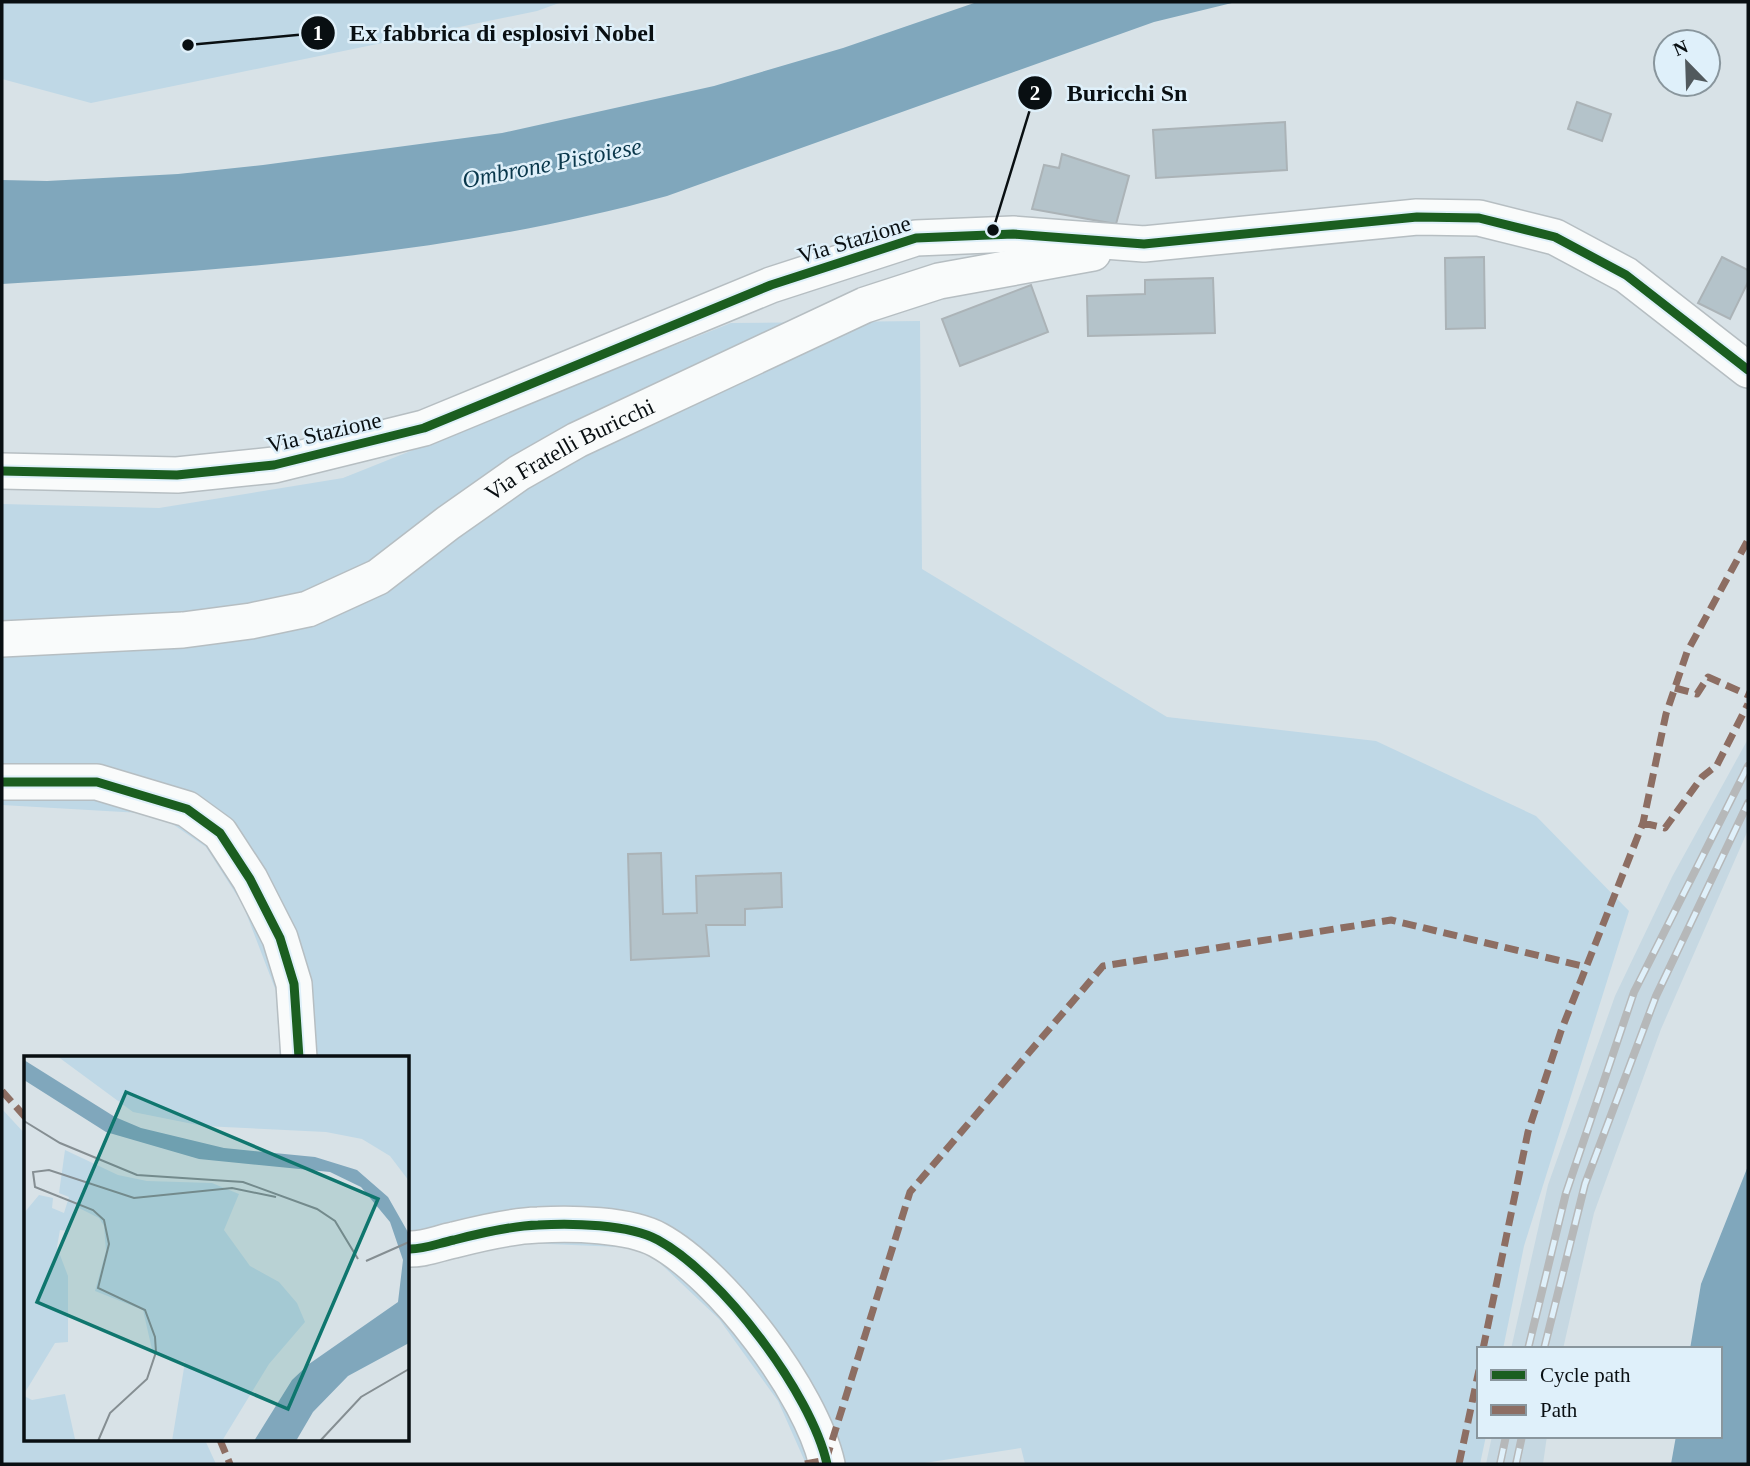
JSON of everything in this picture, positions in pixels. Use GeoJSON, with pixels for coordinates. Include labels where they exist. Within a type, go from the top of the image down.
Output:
{"type":"FeatureCollection","features":[{"type":"Feature","properties":{"kind":"street","name":"Via Stazione"},"geometry":{"type":"LineString","coordinates":[[2,471],[177,475],[274,465],[424,428],[771,285],[916,238],[1013,234],[1144,244],[1417,216],[1479,218],[1555,237],[1626,275],[1748,370]]}},
{"type":"Feature","properties":{"kind":"street","name":"Via Fratelli Buricchi"},"geometry":{"type":"LineString","coordinates":[[2,639],[183,630],[251,621],[308,609],[378,577],[519,473],[577,440],[865,305],[939,281],[1144,244]]}},
{"type":"Feature","properties":{"kind":"street"},"geometry":{"type":"LineString","coordinates":[[2,782],[97,782],[187,809],[220,833],[250,878],[280,938],[294,984],[299,1056]]}},
{"type":"Feature","properties":{"kind":"street"},"geometry":{"type":"LineString","coordinates":[[410,1250],[473,1235],[536,1225],[604,1225],[656,1238],[694,1264],[738,1310],[783,1371],[812,1419],[827,1464]]}},
{"type":"Feature","properties":{"kind":"shaded area"},"geometry":{"type":"Polygon","coordinates":[[[2,2],[562,2],[537,11],[91,103],[2,79],[2,2]]]}},
{"type":"Feature","properties":{"kind":"shaded area"},"geometry":{"type":"Polygon","coordinates":[[[920,321],[922,569],[1167,717],[1376,741],[1536,816],[1629,911],[1524,1246],[1503,1347],[1477,1347],[1477,1438],[1486,1438],[1480,1464],[1025,1464],[1021,1448],[918,1464],[806,1464],[778,1401],[719,1319],[644,1248],[524,1243],[410,1262],[410,1056],[280,1056],[276,991],[243,905],[206,847],[158,814],[2,805],[2,504],[159,508],[343,478],[731,323],[920,321]]]}},
{"type":"Feature","properties":{"kind":"shaded area"},"geometry":{"type":"Polygon","coordinates":[[[1748,739],[1748,830],[1661,1029],[1594,1213],[1563,1347],[1511,1347],[1548,1185],[1615,996],[1672,877],[1748,739]]]}},
{"type":"Feature","properties":{"kind":"shaded area"},"geometry":{"type":"Polygon","coordinates":[[[2,1109],[24,1133],[24,1442],[206,1442],[216,1464],[2,1464],[2,1109]]]}},
{"type":"Feature","properties":{"kind":"shaded area"},"geometry":{"type":"Polygon","coordinates":[[[1492,1438],[1547,1438],[1543,1464],[1486,1464],[1492,1438]]]}},
{"type":"Feature","properties":{"kind":"water","name":"Ombrone Pistoiese"},"geometry":{"type":"Polygon","coordinates":[[[977,2],[1236,2],[1154,22],[667,196],[585,216],[420,247],[337,257],[169,273],[2,284],[2,180],[47,181],[178,174],[502,133],[714,86],[843,48],[977,2]]]}},
{"type":"Feature","properties":{"kind":"water"},"geometry":{"type":"Polygon","coordinates":[[[1748,1166],[1748,1464],[1671,1464],[1676,1438],[1722,1438],[1722,1347],[1690,1347],[1701,1284],[1748,1166]]]}},
{"type":"Feature","properties":{"kind":"building"},"geometry":{"type":"Polygon","coordinates":[[[1577,102],[1611,114],[1602,141],[1568,129],[1577,102]]]}},
{"type":"Feature","properties":{"kind":"building"},"geometry":{"type":"Polygon","coordinates":[[[1285,122],[1287,170],[1156,178],[1153,130],[1285,122]]]}},
{"type":"Feature","properties":{"kind":"building"},"geometry":{"type":"Polygon","coordinates":[[[1062,154],[1129,176],[1116,224],[1032,209],[1044,165],[1059,168],[1062,154]]]}},
{"type":"Feature","properties":{"kind":"building"},"geometry":{"type":"Polygon","coordinates":[[[1484,257],[1485,328],[1446,329],[1445,258],[1484,257]]]}},
{"type":"Feature","properties":{"kind":"building"},"geometry":{"type":"Polygon","coordinates":[[[1722,257],[1748,270],[1748,282],[1730,319],[1698,303],[1722,257]]]}},
{"type":"Feature","properties":{"kind":"building"},"geometry":{"type":"Polygon","coordinates":[[[1213,278],[1215,333],[1088,336],[1087,296],[1145,294],[1145,280],[1213,278]]]}},
{"type":"Feature","properties":{"kind":"building"},"geometry":{"type":"Polygon","coordinates":[[[1031,285],[1048,332],[960,366],[942,319],[1031,285]]]}},
{"type":"Feature","properties":{"kind":"building"},"geometry":{"type":"Polygon","coordinates":[[[661,853],[663,914],[697,913],[696,876],[781,873],[782,907],[745,909],[745,925],[706,925],[709,956],[631,960],[628,854],[661,853]]]}},
{"type":"Feature","properties":{"kind":"railway"},"geometry":{"type":"LineString","coordinates":[[1528,1347],[1566,1193],[1634,992],[1748,766]]}},
{"type":"Feature","properties":{"kind":"railway"},"geometry":{"type":"LineString","coordinates":[[1544,1347],[1585,1184],[1656,996],[1748,803]]}},
{"type":"Feature","properties":{"kind":"railway"},"geometry":{"type":"LineString","coordinates":[[1500,1464],[1506,1438]]}},
{"type":"Feature","properties":{"kind":"railway"},"geometry":{"type":"LineString","coordinates":[[1516,1464],[1522,1438]]}},
{"type":"Feature","properties":{"kind":"marked path"},"geometry":{"type":"LineString","coordinates":[[1483,1347],[1528,1132],[1561,1031],[1643,823],[1666,714],[1687,652],[1748,540]]}},
{"type":"Feature","properties":{"kind":"marked path"},"geometry":{"type":"LineString","coordinates":[[1675,688],[1697,694],[1708,677],[1748,695]]}},
{"type":"Feature","properties":{"kind":"marked path"},"geometry":{"type":"LineString","coordinates":[[1643,823],[1665,828],[1702,777],[1717,765],[1748,704]]}},
{"type":"Feature","properties":{"kind":"marked path"},"geometry":{"type":"LineString","coordinates":[[805,1464],[826,1460],[910,1192],[1103,966],[1391,920],[1586,967]]}},
{"type":"Feature","properties":{"kind":"marked path"},"geometry":{"type":"LineString","coordinates":[[2,1091],[24,1116]]}},
{"type":"Feature","properties":{"kind":"marked path"},"geometry":{"type":"LineString","coordinates":[[1459,1464],[1477,1379]]}},
{"type":"Feature","properties":{"kind":"marked path"},"geometry":{"type":"LineString","coordinates":[[221,1442],[230,1464]]}},
{"type":"Feature","properties":{"kind":"cycle path"},"geometry":{"type":"LineString","coordinates":[[2,471],[177,475],[274,465],[424,428],[771,285],[916,238],[1013,234],[1144,244],[1417,217],[1479,218],[1555,237],[1626,275],[1748,370]]}},
{"type":"Feature","properties":{"kind":"cycle path"},"geometry":{"type":"LineString","coordinates":[[2,782],[97,782],[187,809],[220,833],[250,879],[280,938],[294,984],[299,1056]]}},
{"type":"Feature","properties":{"kind":"cycle path"},"geometry":{"type":"LineString","coordinates":[[410,1249],[506,1228],[551,1224],[616,1228],[658,1240],[709,1280],[760,1338],[803,1404],[818,1435],[827,1464]]}},
{"type":"Feature","properties":{"kind":"place","name":"Ex fabbrica di esplosivi Nobel"},"geometry":{"type":"Point","coordinates":[188,45]}},
{"type":"Feature","properties":{"kind":"place","name":"Buricchi Sn"},"geometry":{"type":"Point","coordinates":[993,230]}}]}
